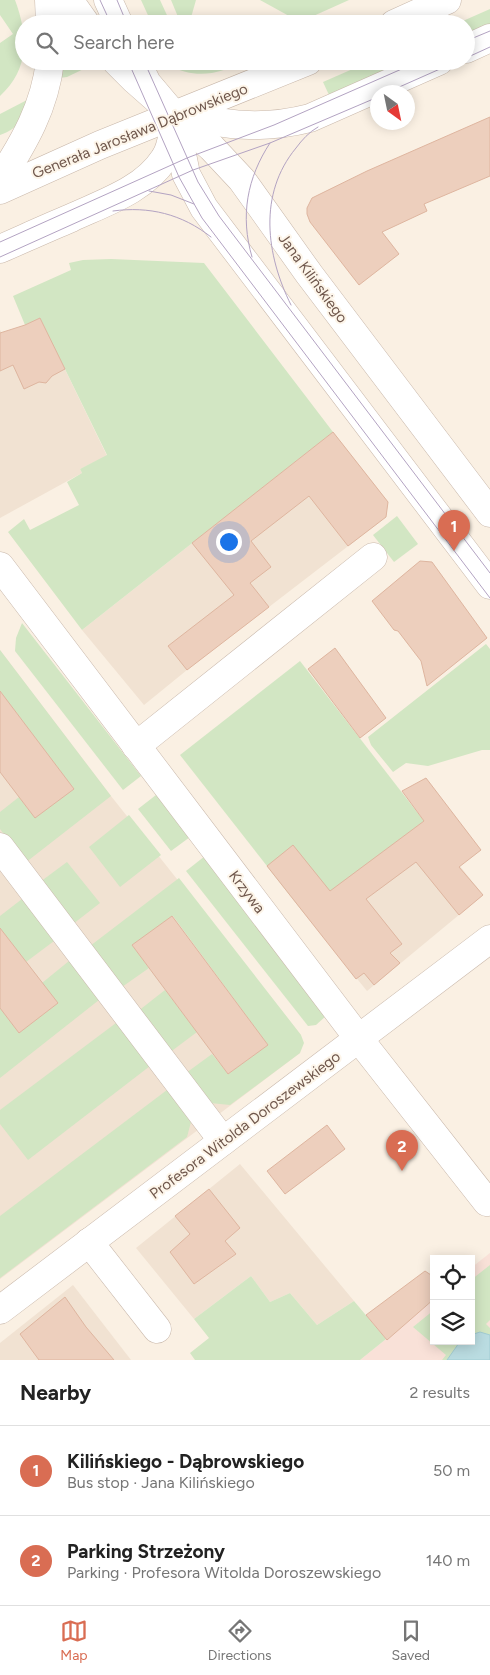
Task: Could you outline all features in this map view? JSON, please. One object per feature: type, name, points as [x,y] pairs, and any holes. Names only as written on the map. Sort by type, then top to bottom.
[{"type":"street","points":[[49,0],[50,15]]},
{"type":"street","points":[[69,0],[80,15]]},
{"type":"street","points":[[108,0],[115,15]]},
{"type":"street","points":[[414,15],[448,0]]},
{"type":"street","points":[[475,45],[490,38]]},
{"type":"street","points":[[0,180],[33,123],[42,103],[49,70]]},
{"type":"street","name":"Jana Kilińskiego","points":[[126,70],[212,148],[242,180],[309,274],[490,513]]},
{"type":"street","points":[[141,70],[147,82],[174,115],[186,174],[204,208],[490,586]]},
{"type":"street","name":"Generała Jarosława Dąbrowskiego","points":[[0,190],[100,145],[286,70]]},
{"type":"street","points":[[174,115],[243,126],[291,123],[310,118],[419,70]]},
{"type":"street","points":[[0,249],[118,196],[137,185],[159,167],[168,152],[174,127],[174,115]]},
{"type":"street","points":[[136,746],[373,557]]},
{"type":"street","name":"Krzywa","points":[[0,566],[359,1039],[487,1202]]},
{"type":"street","points":[[0,847],[223,1141]]},
{"type":"street","name":"Profesora Witolda Doroszewskiego","points":[[0,1310],[490,939]]},
{"type":"street","points":[[89,1242],[157,1329]]},
{"type":"shaded area","points":[[40,318],[107,456],[80,469],[82,473],[0,518],[0,330],[3,335]]},
{"type":"shaded area","points":[[333,432],[388,502],[386,517],[144,705],[82,630]]},
{"type":"shaded area","points":[[0,650],[111,796],[301,1035],[300,1053],[0,1279]]},
{"type":"shaded area","points":[[424,821],[483,895],[367,991],[303,912]]},
{"type":"shaded area","points":[[240,1164],[354,1301],[317,1325],[290,1293],[270,1302],[251,1276],[194,1319],[136,1248]]},
{"type":"shaded area","points":[[490,1253],[490,1360],[360,1360],[430,1303],[430,1345],[475,1345],[475,1265]]},
{"type":"shaded area","points":[[73,1285],[131,1360],[0,1360],[0,1343]]},
{"type":"green space","points":[[0,0],[15,0],[19,15],[15,15],[15,70],[19,70],[10,86],[0,96],[0,43],[13,34],[0,15]]},
{"type":"green space","points":[[141,0],[160,0],[167,15],[148,15]]},
{"type":"green space","points":[[171,0],[196,0],[192,15],[177,15]]},
{"type":"green space","points":[[260,0],[349,0],[316,15],[287,15]]},
{"type":"green space","points":[[490,9],[490,24],[475,31],[475,16]]},
{"type":"green space","points":[[59,70],[82,70],[67,77],[59,78]]},
{"type":"green space","points":[[179,70],[223,70],[207,74],[188,73]]},
{"type":"green space","points":[[350,70],[386,70],[329,95],[323,82]]},
{"type":"green space","points":[[27,100],[31,101],[20,122],[0,135],[0,114]]},
{"type":"green space","points":[[111,259],[204,263],[333,432],[82,630],[8,532],[24,519],[30,530],[79,505],[67,482],[82,473],[80,469],[107,455],[40,318],[25,325],[13,296],[71,270],[69,263],[83,260]]},
{"type":"green space","points":[[397,516],[418,544],[394,562],[373,535]]},
{"type":"green space","points":[[22,623],[141,776],[123,790],[15,651],[16,638]]},
{"type":"green space","points":[[486,644],[490,649],[490,750],[482,750],[428,766],[406,763],[393,772],[371,745],[368,737]]},
{"type":"green space","points":[[0,650],[111,796],[25,863],[0,829],[0,812],[19,797],[35,818],[74,789],[0,691]]},
{"type":"green space","points":[[300,661],[424,821],[303,912],[180,755]]},
{"type":"green space","points":[[156,795],[190,837],[171,851],[138,809]]},
{"type":"green space","points":[[129,815],[161,855],[120,887],[89,847]]},
{"type":"green space","points":[[205,856],[327,1015],[316,1025],[308,1026],[186,871]]},
{"type":"green space","points":[[67,862],[100,903],[73,924],[40,882]]},
{"type":"green space","points":[[179,878],[301,1035],[304,1043],[300,1053],[230,1105],[210,1103],[186,1073],[212,1054],[228,1074],[268,1045],[173,916],[132,945],[149,968],[122,987],[90,946]]},
{"type":"green space","points":[[22,899],[54,941],[26,962],[0,928],[0,916]]},
{"type":"green space","points":[[69,961],[99,1000],[0,1078],[0,1008],[19,1033],[58,1003],[42,983]]},
{"type":"green space","points":[[165,990],[197,1032],[169,1053],[137,1012]]},
{"type":"green space","points":[[116,1023],[150,1066],[28,1160],[0,1124],[0,1110]]},
{"type":"green space","points":[[167,1090],[191,1122],[187,1137],[0,1278],[0,1216]]},
{"type":"green space","points":[[490,1265],[490,1320],[486,1324],[490,1328],[490,1335],[475,1335],[475,1277]]},
{"type":"green space","points":[[251,1276],[270,1302],[290,1293],[317,1325],[354,1301],[386,1339],[360,1360],[195,1360],[190,1353],[209,1338],[194,1319]]},
{"type":"green space","points":[[430,1313],[430,1341],[413,1327]]},
{"type":"green space","points":[[434,1345],[458,1345],[447,1360],[442,1360],[446,1355]]},
{"type":"water","points":[[480,1332],[490,1335],[490,1360],[447,1360],[458,1345],[475,1345],[475,1334]]},
{"type":"building","points":[[490,117],[490,176],[424,204],[427,211],[382,232],[399,254],[359,285],[310,222],[307,208],[312,198],[367,171]]},
{"type":"building","points":[[40,318],[65,369],[52,376],[46,383],[39,382],[24,389],[13,365],[0,371],[0,333]]},
{"type":"building","points":[[333,432],[388,502],[386,517],[348,546],[309,496],[251,541],[271,567],[250,583],[269,607],[187,670],[168,646],[234,595],[192,543]]},
{"type":"building","points":[[420,561],[432,562],[487,638],[427,686],[421,661],[372,601]]},
{"type":"building","points":[[335,648],[386,718],[360,738],[308,669]]},
{"type":"building","points":[[0,691],[74,789],[35,818],[0,772]]},
{"type":"building","points":[[426,778],[481,850],[459,867],[483,895],[459,915],[416,862],[366,899],[402,944],[390,953],[400,963],[374,985],[364,973],[356,979],[267,866],[293,845],[330,891],[424,821],[402,791]]},
{"type":"building","points":[[172,916],[268,1045],[228,1074],[132,945]]},
{"type":"building","points":[[0,928],[58,1003],[19,1033],[0,1008]]},
{"type":"building","points":[[327,1125],[345,1149],[285,1194],[267,1171]]},
{"type":"building","points":[[209,1189],[240,1228],[225,1241],[236,1254],[194,1284],[170,1252],[190,1234],[175,1216]]},
{"type":"building","points":[[425,1271],[430,1274],[430,1302],[387,1340],[366,1315]]},
{"type":"building","points":[[65,1297],[86,1327],[114,1360],[39,1360],[20,1334]]},
{"type":"tram line","points":[[100,0],[107,15]]},
{"type":"tram line","points":[[117,0],[123,15]]},
{"type":"tram line","points":[[475,37],[490,31]]},
{"type":"tram line","points":[[475,54],[490,47]]},
{"type":"tram line","points":[[132,70],[179,177],[202,218],[490,598]]},
{"type":"tram line","points":[[148,70],[198,182],[219,216],[490,573]]},
{"type":"tram line","points":[[0,242],[187,158],[274,125],[399,70]]},
{"type":"tram line","points":[[404,85],[438,70]]},
{"type":"tram line","points":[[0,257],[193,170],[270,143],[370,100]]},
{"type":"tram line","points":[[291,305],[282,286],[276,266],[270,225],[271,205],[276,185],[284,166],[303,139],[318,127]]},
{"type":"tram line","points":[[252,257],[248,242],[246,212],[248,198],[256,170],[270,143]]},
{"type":"tram line","points":[[149,191],[171,195],[194,204]]},
{"type":"tram line","points":[[113,211],[139,210],[165,213],[189,223],[211,237]]},
{"type":"place","name":"Kilińskiego - Dąbrowskiego","points":[[454,551]]},
{"type":"place","name":"Parking Strzeżony","points":[[402,1171]]}]
